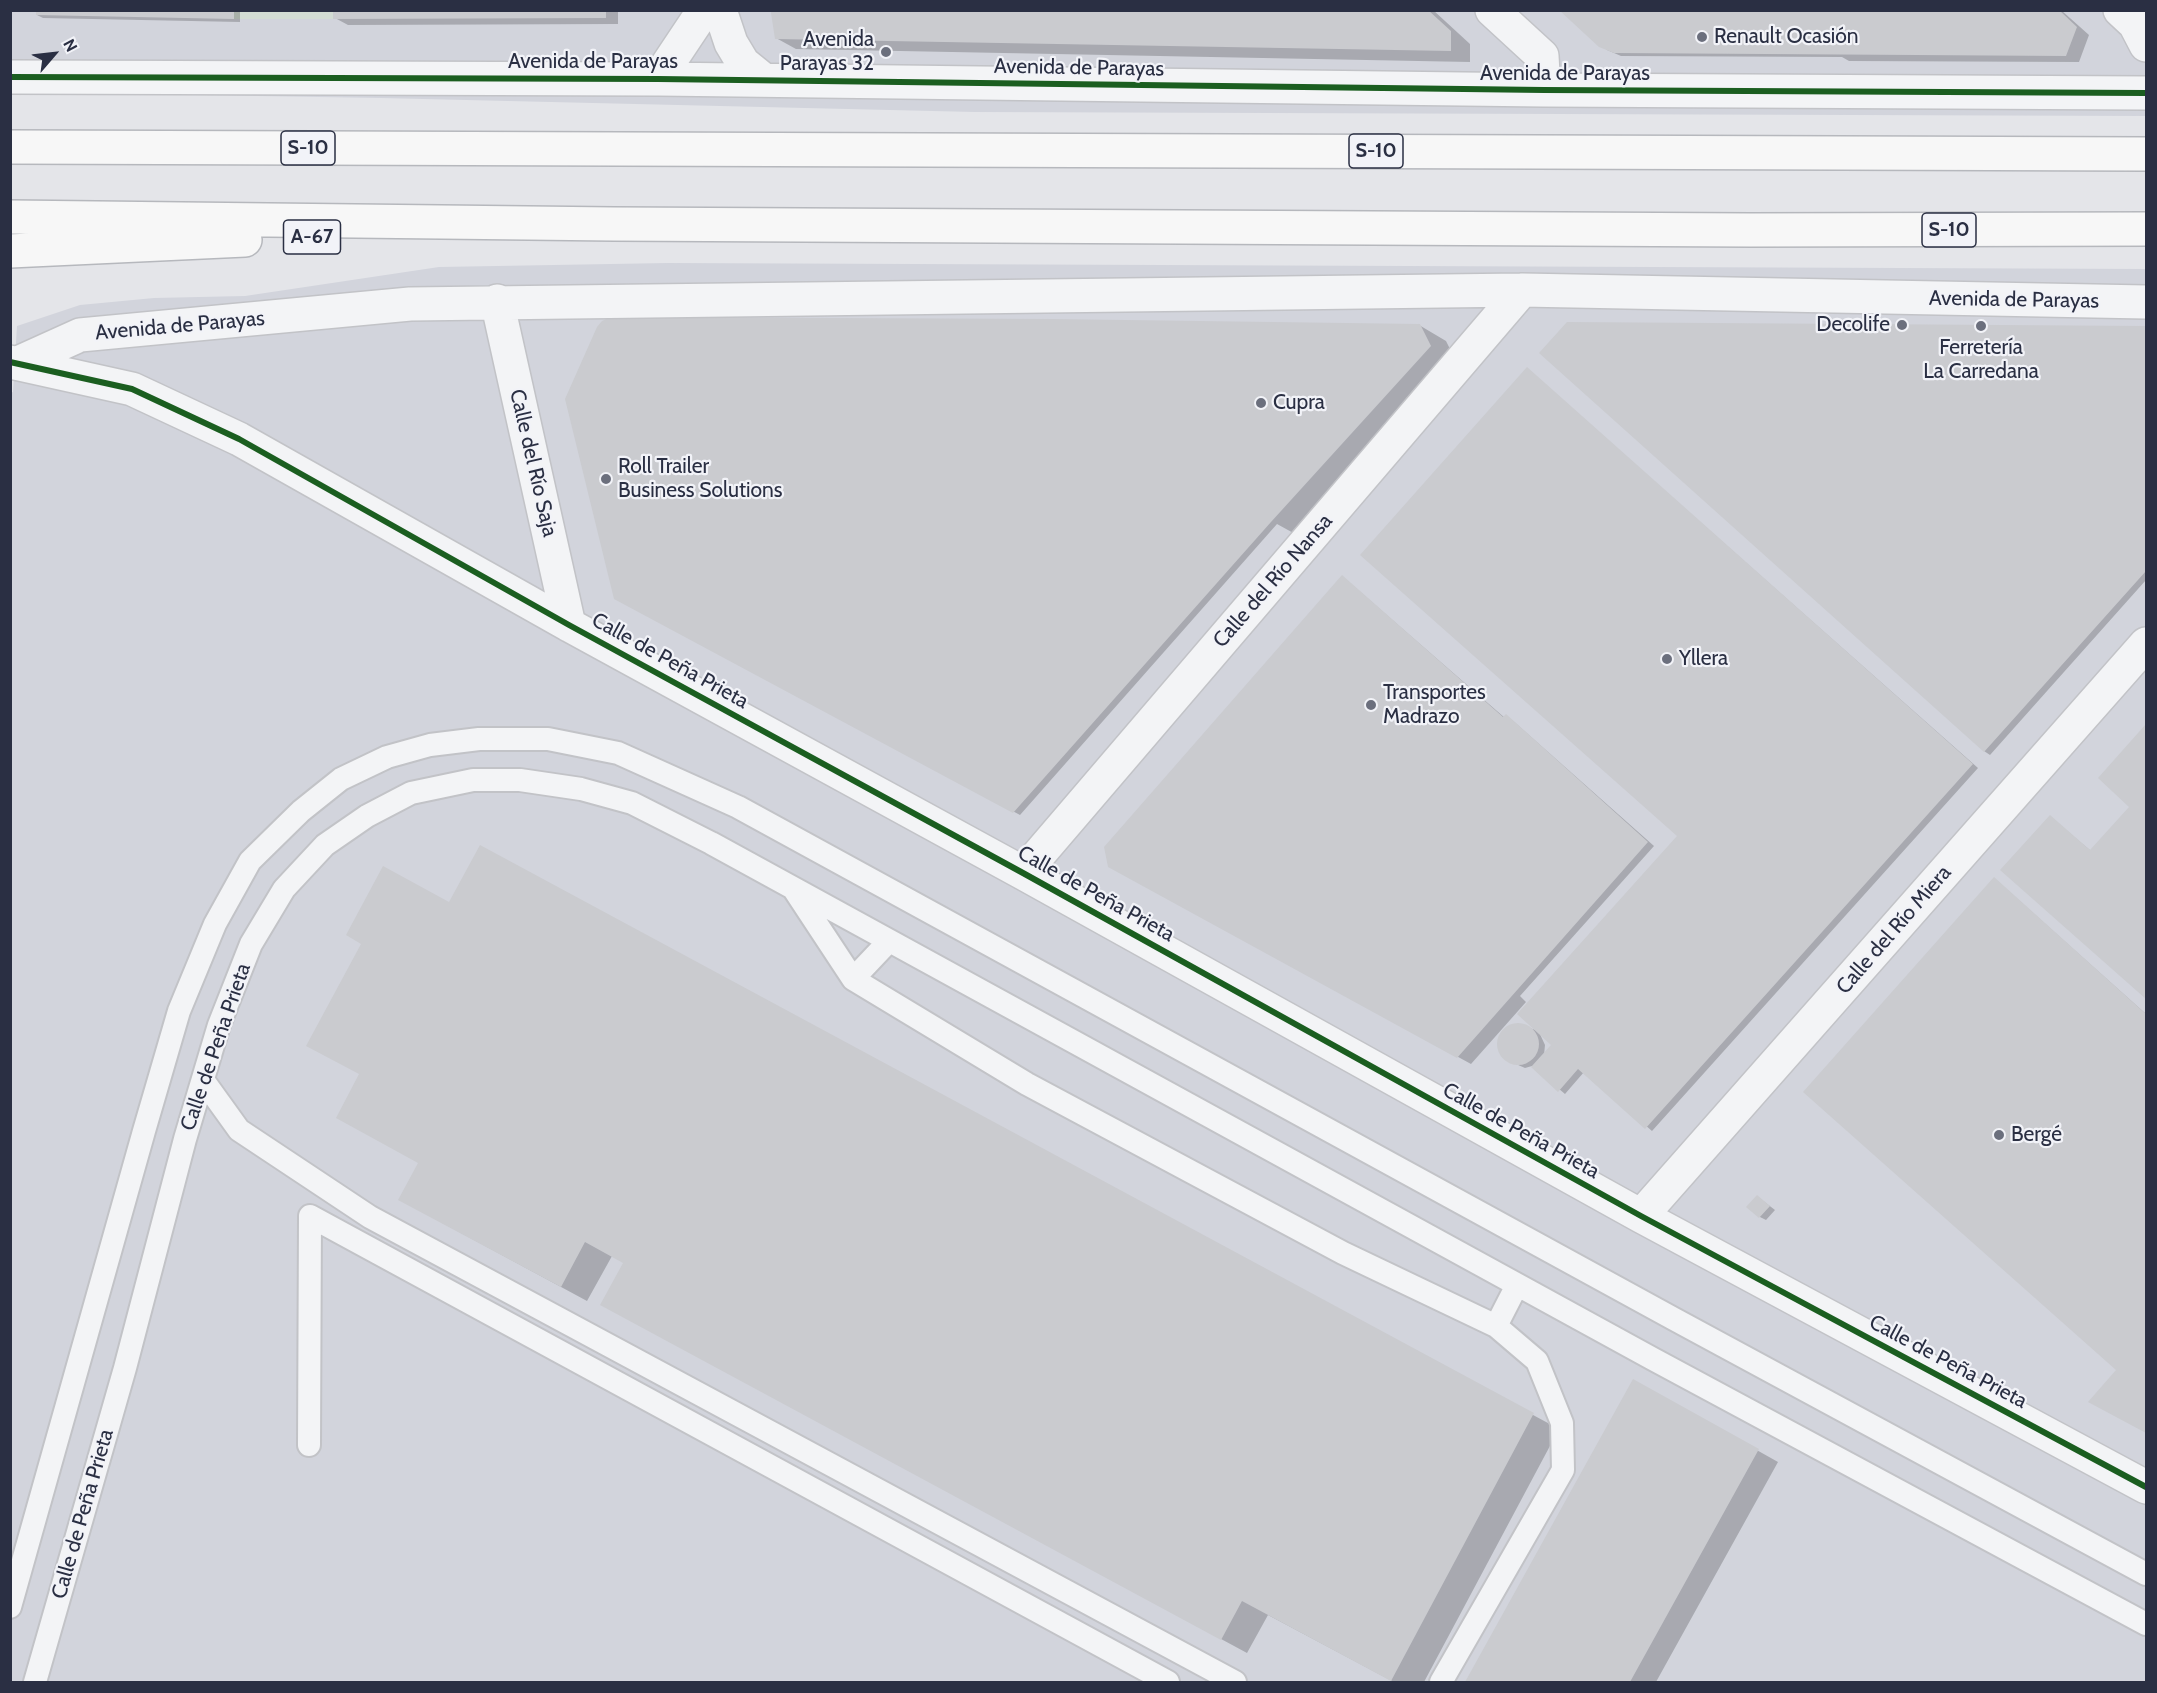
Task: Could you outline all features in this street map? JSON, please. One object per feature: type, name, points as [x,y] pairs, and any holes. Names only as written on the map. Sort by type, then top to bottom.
[{"type":"highway","name":"S-10","points":[[10,147],[2146,154]]},
{"type":"highway","name":"S-10","points":[[10,217],[614,224],[1739,230],[2146,229]]},
{"type":"highway","name":"A-67","points":[[10,251],[614,224]]},
{"type":"street","points":[[658,79],[704,10]]},
{"type":"street","points":[[720,10],[731,43],[743,63],[764,80]]},
{"type":"street","points":[[1492,10],[1542,56],[1544,90]]},
{"type":"street","points":[[2120,10],[2135,24],[2146,45]]},
{"type":"street","name":"Avenida de Parayas","points":[[10,76],[658,79],[1544,90],[2146,93]]},
{"type":"street","name":"Avenida de Parayas","points":[[14,362],[80,335],[410,304],[496,301],[1522,290],[2146,302]]},
{"type":"street","name":"Calle del Río Nansa","points":[[1023,873],[1522,290]]},
{"type":"street","name":"Calle del Río Saja","points":[[496,301],[569,626]]},
{"type":"street","name":"Calle de Peña Prieta","points":[[14,362],[132,389],[239,439],[569,626],[1023,873],[1641,1216],[2146,1487]]},
{"type":"street","name":"Calle del Río Miera","points":[[1641,1216],[2146,644]]},
{"type":"lane","name":"Calle de Peña Prieta","points":[[10,1607],[179,1011],[215,924],[250,861],[301,811],[341,779],[387,757],[430,745],[479,739],[548,739],[618,753],[738,807],[1674,1319],[2146,1574]]},
{"type":"lane","name":"Calle de Peña Prieta","points":[[35,1683],[125,1368],[185,1139],[219,1026],[251,944],[284,889],[325,845],[367,816],[411,793],[473,780],[520,780],[581,789],[632,803],[711,843],[1517,1284],[2146,1624]]},
{"type":"lane","points":[[792,887],[853,979],[1038,1090],[1342,1253],[1496,1326],[1537,1360],[1562,1424],[1563,1470],[1441,1683]]},
{"type":"lane","points":[[853,979],[889,941]]},
{"type":"lane","points":[[203,1080],[239,1130],[370,1217],[1235,1683]]},
{"type":"lane","points":[[309,1445],[310,1216],[1168,1683]]},
{"type":"lane","points":[[1496,1326],[1517,1284]]},
{"type":"shaded area","points":[[11,10],[2146,11],[2146,116],[975,112],[11,92]]},
{"type":"shaded area","points":[[234,11],[333,11],[333,19],[234,19]]},
{"type":"shaded area","points":[[668,263],[2146,269],[2146,1682],[11,1682],[10,393],[13,392],[17,326],[80,305],[154,298],[245,296],[439,267]]},
{"type":"building","points":[[36,10],[234,10],[234,19],[36,15]]},
{"type":"building","points":[[333,10],[606,10],[606,18],[333,19]]},
{"type":"building","points":[[772,10],[1428,10],[1451,31],[1451,51],[775,39]]},
{"type":"building","points":[[1559,10],[2059,10],[2077,27],[2066,56],[1614,53],[1599,47]]},
{"type":"building","points":[[611,317],[1052,319],[1420,324],[1431,346],[1271,522],[1013,813],[614,599],[565,399],[597,327],[602,321]]},
{"type":"building","points":[[1567,322],[2146,326],[2146,571],[1984,752],[1539,353]]},
{"type":"building","name":"Yllera","points":[[1527,367],[1973,764],[1645,1129],[1578,1069],[1558,1092],[1531,1067],[1551,1045],[1517,1014],[1677,836],[1360,555]]},
{"type":"building","points":[[1342,575],[1503,717],[1506,714],[1648,842],[1457,1058],[1108,867],[1104,847]]},
{"type":"building","points":[[2146,724],[2146,999],[2000,870],[2050,815],[2090,850],[2129,807],[2098,778]]},
{"type":"building","points":[[480,845],[1534,1413],[1391,1681],[1242,1601],[1221,1640],[600,1305],[623,1263],[585,1242],[561,1287],[398,1200],[418,1163],[336,1118],[359,1074],[306,1046],[361,944],[346,935],[383,866],[449,902]]},
{"type":"building","name":"Bergé","points":[[1994,877],[2146,1014],[2146,1433],[2088,1402],[2116,1370],[1803,1092]]},
{"type":"building","points":[[1518,1023],[1533,1029],[1539,1044],[1533,1059],[1518,1065],[1503,1059],[1497,1044],[1503,1029]]},
{"type":"building","points":[[1757,1195],[1770,1206],[1759,1218],[1746,1207]]},
{"type":"building","points":[[1633,1379],[1759,1449],[1630,1682],[1465,1682]]},
{"type":"cycle path","points":[[10,77],[658,79],[1544,90],[2146,93]]},
{"type":"cycle path","points":[[10,362],[132,389],[239,439],[569,625],[1023,873],[1641,1216],[2146,1487]]},
{"type":"place","name":"Renault Ocasión","points":[[1702,37]]},
{"type":"place","name":"Avenida Parayas 32","points":[[886,52]]},
{"type":"place","name":"Decolife","points":[[1902,325]]},
{"type":"place","name":"Ferretería La Carredana","points":[[1981,326]]},
{"type":"place","name":"Cupra","points":[[1261,403]]},
{"type":"place","name":"Roll Trailer Business Solutions","points":[[606,479]]},
{"type":"place","name":"Yllera","points":[[1667,659]]},
{"type":"place","name":"Transportes Madrazo","points":[[1371,705]]},
{"type":"place","name":"Bergé","points":[[1999,1135]]}]
